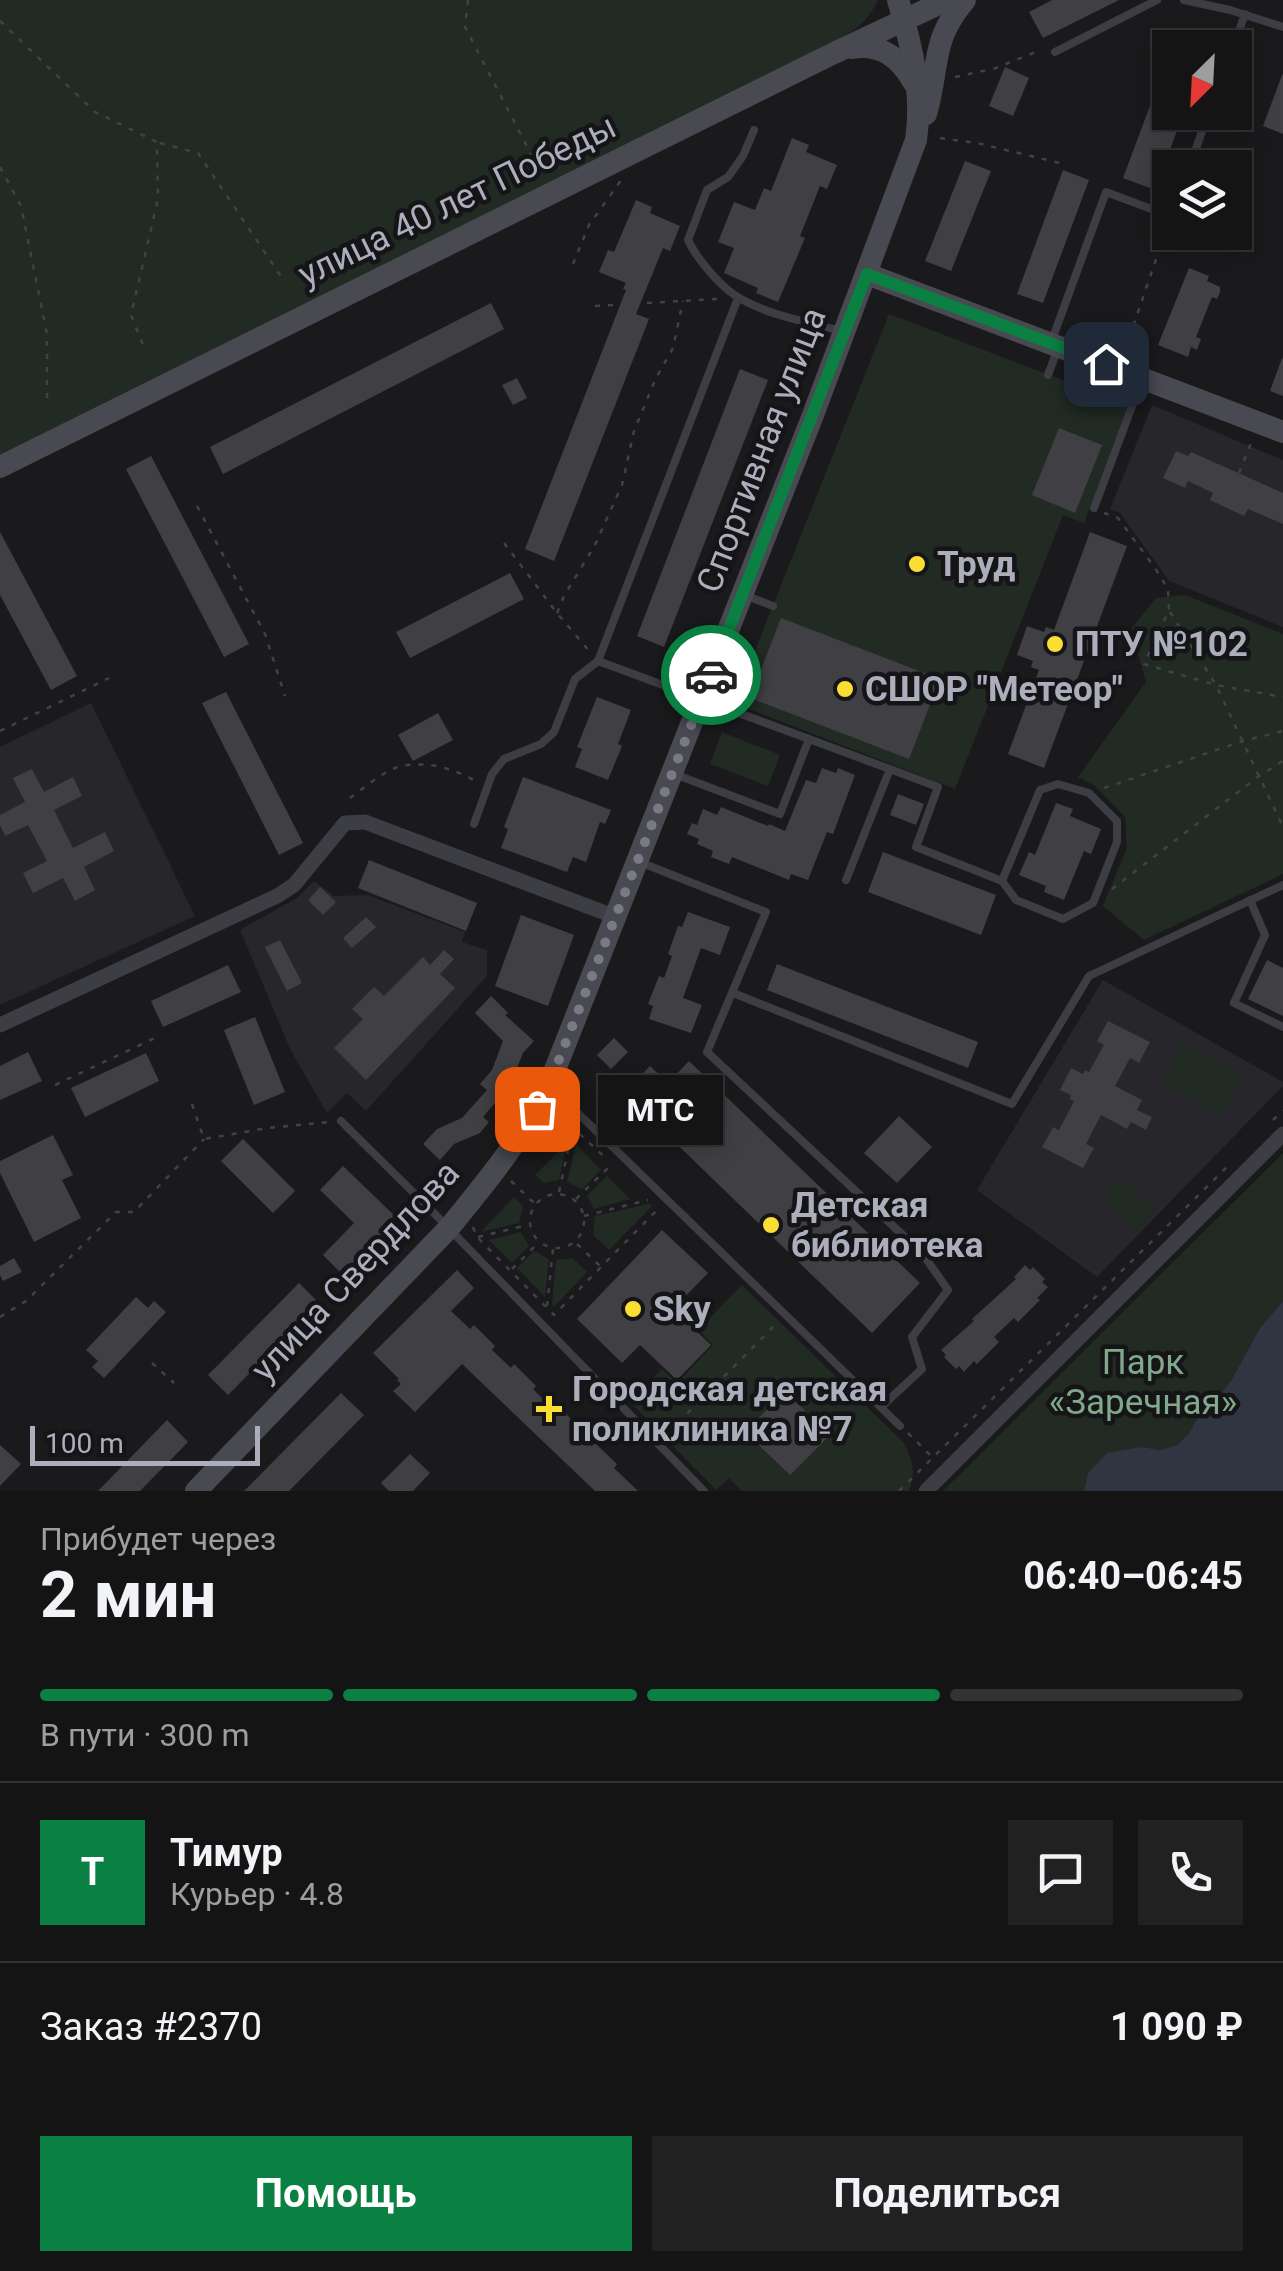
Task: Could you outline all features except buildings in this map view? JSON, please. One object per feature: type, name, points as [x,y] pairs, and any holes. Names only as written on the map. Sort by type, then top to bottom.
[{"type":"main road","points":[[834,53],[871,26],[886,0]]},
{"type":"main road","name":"улица 40 лет Победы","points":[[0,467],[834,53],[901,10],[947,0]]},
{"type":"main road","points":[[928,139],[929,102],[939,42],[965,0]]},
{"type":"main road","name":"Спортивная улица","points":[[549,1085],[867,274],[928,139],[901,10]]},
{"type":"main road","points":[[834,53],[866,46],[886,52],[908,72],[920,101]]},
{"type":"main road","points":[[867,274],[1283,432]]},
{"type":"main road","name":"улица Свердлова","points":[[196,1491],[448,1230],[522,1134],[549,1085]]},
{"type":"street","points":[[0,1024],[278,896],[294,885],[345,824],[365,822],[616,917]]},
{"type":"street","points":[[926,1491],[1276,1129]]},
{"type":"lane","points":[[1055,52],[1157,0]]},
{"type":"lane","points":[[1184,0],[1232,5],[1245,14],[1283,27]]},
{"type":"lane","points":[[1239,30],[1245,14]]},
{"type":"lane","points":[[754,130],[728,177],[707,190],[688,240],[697,258],[738,298],[778,314],[845,332]]},
{"type":"lane","points":[[1048,375],[1106,192],[1152,210]]},
{"type":"lane","points":[[474,824],[492,774],[504,759],[540,744],[554,732],[575,679],[598,661],[738,298]]},
{"type":"lane","points":[[1094,508],[1142,378]]},
{"type":"lane","points":[[743,594],[772,606]]},
{"type":"lane","points":[[598,661],[938,787],[916,847],[1002,881],[1016,900],[1063,919],[1093,904],[1117,842],[1117,821],[1089,793],[1058,784],[1040,790],[1002,881]]},
{"type":"lane","points":[[673,773],[780,814],[810,738]]},
{"type":"lane","points":[[846,880],[890,768]]},
{"type":"lane","points":[[638,862],[766,912],[707,1052],[922,1252],[948,1290],[912,1336],[922,1369],[881,1407]]},
{"type":"lane","points":[[732,993],[1012,1104],[1089,976],[1283,884]]},
{"type":"lane","points":[[1250,900],[1266,936],[1234,1004],[1283,1026]]},
{"type":"lane","points":[[549,1085],[900,1426]]},
{"type":"lane","points":[[341,1122],[704,1491]]},
{"type":"path","points":[[468,0],[465,27],[532,156]]},
{"type":"path","points":[[0,21],[95,112],[156,142],[198,153],[284,281]]},
{"type":"path","points":[[954,78],[996,68],[1036,52],[1055,52]]},
{"type":"path","points":[[928,139],[978,144],[1064,164]]},
{"type":"path","points":[[145,350],[131,316],[158,199],[156,142]]},
{"type":"path","points":[[0,167],[21,206],[47,334],[47,399]]},
{"type":"path","points":[[573,264],[589,225],[622,179]]},
{"type":"path","points":[[1122,357],[1159,250]]},
{"type":"path","points":[[595,306],[738,298]]},
{"type":"path","points":[[557,614],[622,486],[634,431],[672,348],[682,301]]},
{"type":"path","points":[[1239,473],[1251,443]]},
{"type":"path","points":[[197,506],[265,634],[285,696]]},
{"type":"path","points":[[1094,508],[1118,518],[1168,589],[1169,610],[1144,664],[1216,685],[1283,697]]},
{"type":"path","points":[[504,543],[598,661]]},
{"type":"path","points":[[1169,610],[1216,685],[1283,827]]},
{"type":"path","points":[[0,732],[109,678]]},
{"type":"path","points":[[1089,793],[1283,731]]},
{"type":"path","points":[[1093,904],[1283,761]]},
{"type":"path","points":[[350,798],[396,768],[429,764],[464,774],[486,789]]},
{"type":"path","points":[[55,1085],[157,1037]]},
{"type":"path","points":[[192,1104],[204,1139]]},
{"type":"path","points":[[1276,1129],[1283,1111]]},
{"type":"path","points":[[0,1318],[26,1302],[116,1212],[134,1212],[204,1139],[268,1128],[341,1122]]},
{"type":"path","points":[[556,1126],[573,1128],[612,1164],[575,1200]]},
{"type":"path","points":[[559,1194],[573,1128]]},
{"type":"path","points":[[900,1491],[1227,1166]]},
{"type":"path","points":[[511,1181],[535,1204]]},
{"type":"path","points":[[559,1194],[575,1200],[584,1216],[584,1228],[575,1242],[553,1248],[539,1242],[533,1234],[530,1214],[542,1198],[559,1194]]},
{"type":"path","points":[[584,1216],[649,1199]]},
{"type":"path","points":[[473,1226],[477,1237],[554,1315],[659,1208]]},
{"type":"path","points":[[477,1237],[530,1224]]},
{"type":"path","points":[[510,1271],[539,1242]]},
{"type":"path","points":[[575,1242],[601,1267]]},
{"type":"path","points":[[547,1308],[553,1248]]},
{"type":"path","points":[[669,1432],[776,1323]]},
{"type":"path","points":[[152,1364],[174,1383]]},
{"type":"path","points":[[900,1426],[932,1458]]},
{"type":"shaded area","points":[[1152,405],[1283,460],[1283,627],[1169,581],[1120,513],[1110,509]]},
{"type":"shaded area","points":[[91,703],[195,916],[0,1005],[0,747]]},
{"type":"shaded area","points":[[314,881],[334,896],[368,895],[465,932],[462,942],[487,950],[487,976],[366,1111],[347,1093],[327,1113],[291,1051],[240,930],[297,898]]},
{"type":"shaded area","points":[[1103,980],[1283,1082],[1283,1086],[1097,1277],[977,1190]]},
{"type":"green space","points":[[0,0],[878,0],[864,21],[844,36],[0,459]]},
{"type":"green space","name":"Труд","points":[[889,314],[1128,405],[1084,523],[1063,515],[955,789],[734,703]]},
{"type":"green space","points":[[1185,595],[1283,634],[1283,874],[1144,940],[1103,906],[1127,847],[1125,817],[1095,786],[1078,777],[1146,682],[1131,629],[1156,598]]},
{"type":"green space","points":[[722,732],[780,755],[768,786],[710,764]]},
{"type":"green space","points":[[1181,1045],[1241,1075],[1221,1114],[1162,1084]]},
{"type":"green space","points":[[567,1143],[559,1180],[544,1183],[535,1175]]},
{"type":"green space","points":[[576,1144],[601,1170],[582,1189],[567,1182]]},
{"type":"green space","name":"Парк «Заречная»","points":[[1283,1153],[1283,1301],[1260,1328],[1232,1379],[1177,1445],[1159,1450],[1142,1447],[1088,1473],[1084,1491],[943,1491]]},
{"type":"green space","points":[[607,1176],[630,1199],[594,1209],[587,1196]]},
{"type":"green space","points":[[1120,1177],[1156,1209],[1137,1230],[1102,1199]]},
{"type":"green space","points":[[514,1197],[523,1206],[519,1223],[481,1232]]},
{"type":"green space","points":[[652,1206],[609,1250],[593,1235],[595,1216]]},
{"type":"green space","points":[[521,1232],[529,1246],[512,1263],[489,1240]]},
{"type":"green space","points":[[534,1251],[549,1259],[545,1297],[517,1268]]},
{"type":"green space","points":[[572,1258],[587,1272],[554,1307],[556,1260]]},
{"type":"green space","points":[[742,1285],[904,1443],[912,1467],[909,1491],[742,1491],[729,1478],[716,1490],[630,1402],[662,1369],[677,1383],[713,1345],[698,1330]]},
{"type":"water","points":[[1283,1301],[1283,1491],[1084,1491],[1088,1473],[1107,1453],[1142,1447],[1160,1450],[1177,1445],[1232,1379],[1260,1328]]},
{"type":"way so far","points":[[537,1109],[711,675]]},
{"type":"place","name":"Труд","points":[[917,564]]},
{"type":"place","name":"ПТУ №102","points":[[1055,644]]},
{"type":"place","name":"СШОР \"Метеор\"","points":[[845,689]]},
{"type":"place","name":"МТС","points":[[537,1109]]},
{"type":"place","name":"Детская библиотека","points":[[771,1225]]},
{"type":"place","name":"Sky","points":[[633,1309]]},
{"type":"place","name":"Городская детская поликлиника №7","points":[[549,1409]]},
{"type":"route","points":[[711,675],[867,274],[1106,364]]}]
